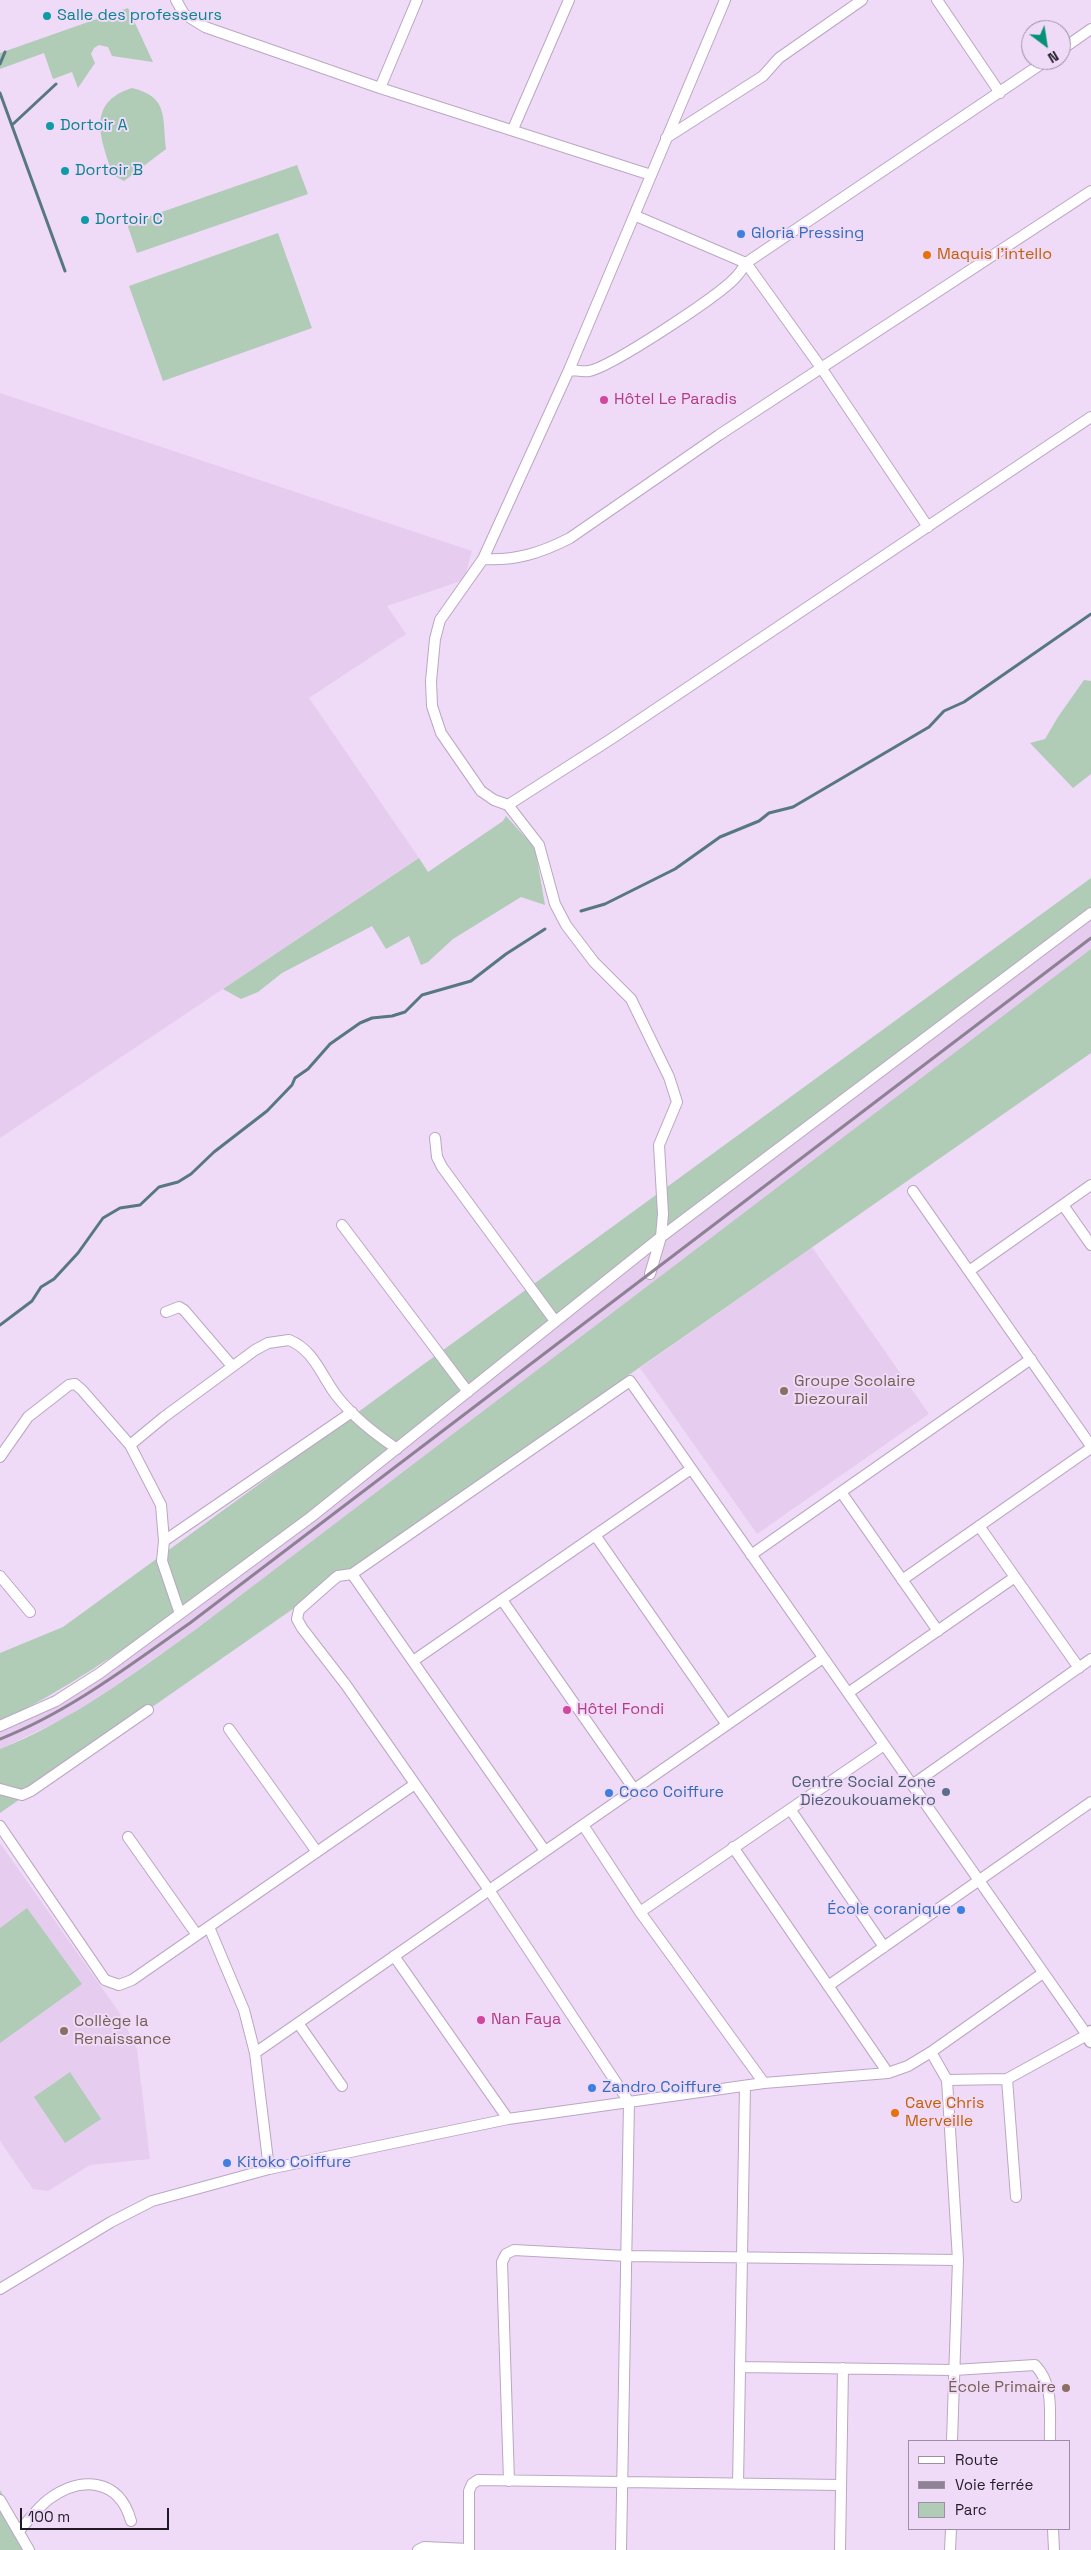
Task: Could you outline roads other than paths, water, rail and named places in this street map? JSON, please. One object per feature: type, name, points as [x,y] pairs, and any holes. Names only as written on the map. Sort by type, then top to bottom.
[{"type":"street","points":[[176,0],[184,14],[206,27],[380,88],[514,129],[650,175]]},
{"type":"street","points":[[380,88],[417,0]]},
{"type":"street","points":[[514,129],[569,0]]},
{"type":"street","points":[[650,1274],[662,1237],[663,1214],[658,1153],[660,1140],[677,1102],[669,1077],[631,999],[594,962],[566,925],[555,904],[539,845],[508,805],[494,800],[481,791],[442,733],[432,706],[432,656],[440,620],[483,559],[569,370],[636,216],[650,175],[725,0]]},
{"type":"street","points":[[666,138],[763,76],[779,58],[849,3],[862,0]]},
{"type":"street","points":[[936,0],[1000,93]]},
{"type":"street","points":[[1071,43],[1091,29]]},
{"type":"street","points":[[569,370],[588,371],[611,362],[717,294],[736,278],[746,263],[1033,70]]},
{"type":"street","points":[[483,559],[503,560],[524,557],[547,550],[570,538],[711,440],[1091,191]]},
{"type":"street","points":[[636,216],[746,263],[822,369],[928,527]]},
{"type":"street","points":[[508,805],[611,739],[1091,417]]},
{"type":"street","points":[[0,1726],[56,1701],[78,1687],[311,1517],[662,1237],[1091,913]]},
{"type":"street","points":[[434,1138],[437,1157],[442,1167],[555,1321]]},
{"type":"street","points":[[969,1270],[1091,1185]]},
{"type":"street","points":[[902,1580],[1091,1447],[913,1191]]},
{"type":"street","points":[[1063,1205],[1091,1245]]},
{"type":"street","points":[[342,1225],[468,1392]]},
{"type":"street","points":[[166,1312],[179,1307],[184,1310],[232,1366]]},
{"type":"street","points":[[130,1445],[232,1366],[268,1343],[289,1340],[308,1353],[336,1395],[364,1426],[397,1449]]},
{"type":"street","points":[[751,1555],[1031,1359]]},
{"type":"street","points":[[621,2550],[629,2102],[415,1784],[297,1620],[299,1610],[338,1576],[352,1574],[630,1381],[884,1746],[1090,2036],[1007,2079],[947,2080]]},
{"type":"street","points":[[0,1457],[28,1417],[69,1385],[75,1384],[82,1390],[130,1445],[161,1505],[164,1541],[162,1562],[180,1614]]},
{"type":"street","points":[[164,1541],[352,1412]]},
{"type":"street","points":[[413,1661],[691,1469]]},
{"type":"street","points":[[841,1492],[938,1631]]},
{"type":"street","points":[[980,1526],[1079,1668]]},
{"type":"street","points":[[595,1535],[727,1725]]},
{"type":"street","points":[[352,1574],[545,1851]]},
{"type":"street","points":[[0,1576],[30,1612]]},
{"type":"street","points":[[848,1693],[1015,1577]]},
{"type":"street","points":[[502,1600],[634,1789]]},
{"type":"street","points":[[255,2053],[823,1658]]},
{"type":"street","points":[[912,1785],[1091,1659]]},
{"type":"street","points":[[0,1789],[22,1795],[32,1790],[148,1710]]},
{"type":"street","points":[[229,1729],[317,1852]]},
{"type":"street","points":[[640,1912],[884,1746]]},
{"type":"street","points":[[0,1826],[105,1980],[119,1985],[132,1980],[415,1784]]},
{"type":"street","points":[[828,1986],[1091,1802]]},
{"type":"street","points":[[790,1809],[884,1946]]},
{"type":"street","points":[[584,1824],[640,1912],[764,2083]]},
{"type":"street","points":[[128,1837],[198,1935]]},
{"type":"street","points":[[733,1847],[888,2072]]},
{"type":"street","points":[[209,1927],[244,2010],[255,2053],[269,2169]]},
{"type":"street","points":[[394,1956],[508,2119]]},
{"type":"street","points":[[0,2289],[111,2222],[152,2201],[269,2169],[508,2119],[764,2083],[888,2072],[908,2066],[1044,1973]]},
{"type":"street","points":[[298,2023],[342,2086]]},
{"type":"street","points":[[931,2052],[947,2080],[958,2260],[952,2440]]},
{"type":"street","points":[[1007,2079],[1016,2197]]},
{"type":"street","points":[[738,2484],[745,2086]]},
{"type":"street","points":[[508,2481],[502,2262],[506,2254],[514,2250],[627,2256],[958,2260]]},
{"type":"street","points":[[740,2367],[954,2370],[1035,2365],[1044,2374],[1048,2385],[1050,2440]]},
{"type":"street","points":[[840,2550],[843,2368]]},
{"type":"street","points":[[418,2550],[424,2548],[469,2549],[469,2491],[472,2484],[478,2480],[841,2485]]},
{"type":"street","points":[[19,2531],[47,2501],[66,2488],[95,2483],[111,2490],[128,2510],[131,2521]]},
{"type":"street","points":[[0,2500],[29,2550]]},
{"type":"street","points":[[950,2550],[951,2530]]},
{"type":"street","points":[[1053,2530],[1054,2550]]},
{"type":"waterway","points":[[0,64],[5,52]]},
{"type":"waterway","points":[[12,125],[56,84]]},
{"type":"waterway","points":[[0,93],[65,271]]},
{"type":"waterway","points":[[581,911],[605,904],[675,869],[720,837],[759,821],[769,813],[793,807],[929,727],[944,711],[964,702],[1091,614]]},
{"type":"waterway","points":[[0,1325],[32,1301],[41,1287],[54,1279],[78,1253],[103,1218],[120,1208],[140,1205],[159,1187],[178,1182],[191,1174],[214,1152],[267,1111],[292,1085],[295,1078],[308,1069],[330,1044],[360,1023],[372,1018],[392,1016],[405,1012],[422,995],[471,981],[506,954],[545,929]]},
{"type":"railway","points":[[0,1739],[26,1728],[75,1702],[190,1623],[1091,938]]},
{"type":"place","name":"Salle des professeurs","points":[[47,16]]},
{"type":"place","name":"Dortoir A","points":[[50,126]]},
{"type":"place","name":"Dortoir B","points":[[65,171]]},
{"type":"place","name":"Dortoir C","points":[[85,220]]},
{"type":"place","name":"Gloria Pressing","points":[[741,234]]},
{"type":"place","name":"Maquis l'intello","points":[[927,255]]},
{"type":"place","name":"Hôtel Le Paradis","points":[[604,400]]},
{"type":"place","name":"Groupe Scolaire Diezourail","points":[[784,1391]]},
{"type":"place","name":"Hôtel Fondi","points":[[567,1710]]},
{"type":"place","name":"Centre Social Zone Diezoukouamekro","points":[[946,1792]]},
{"type":"place","name":"Coco Coiffure","points":[[609,1793]]},
{"type":"place","name":"École coranique","points":[[961,1910]]},
{"type":"place","name":"Nan Faya","points":[[481,2020]]},
{"type":"place","name":"Collège la Renaissance","points":[[64,2031]]},
{"type":"place","name":"Zandro Coiffure","points":[[592,2088]]},
{"type":"place","name":"Cave Chris Merveille","points":[[895,2113]]},
{"type":"place","name":"Kitoko Coiffure","points":[[227,2163]]},
{"type":"place","name":"École Primaire","points":[[1066,2388]]}]
